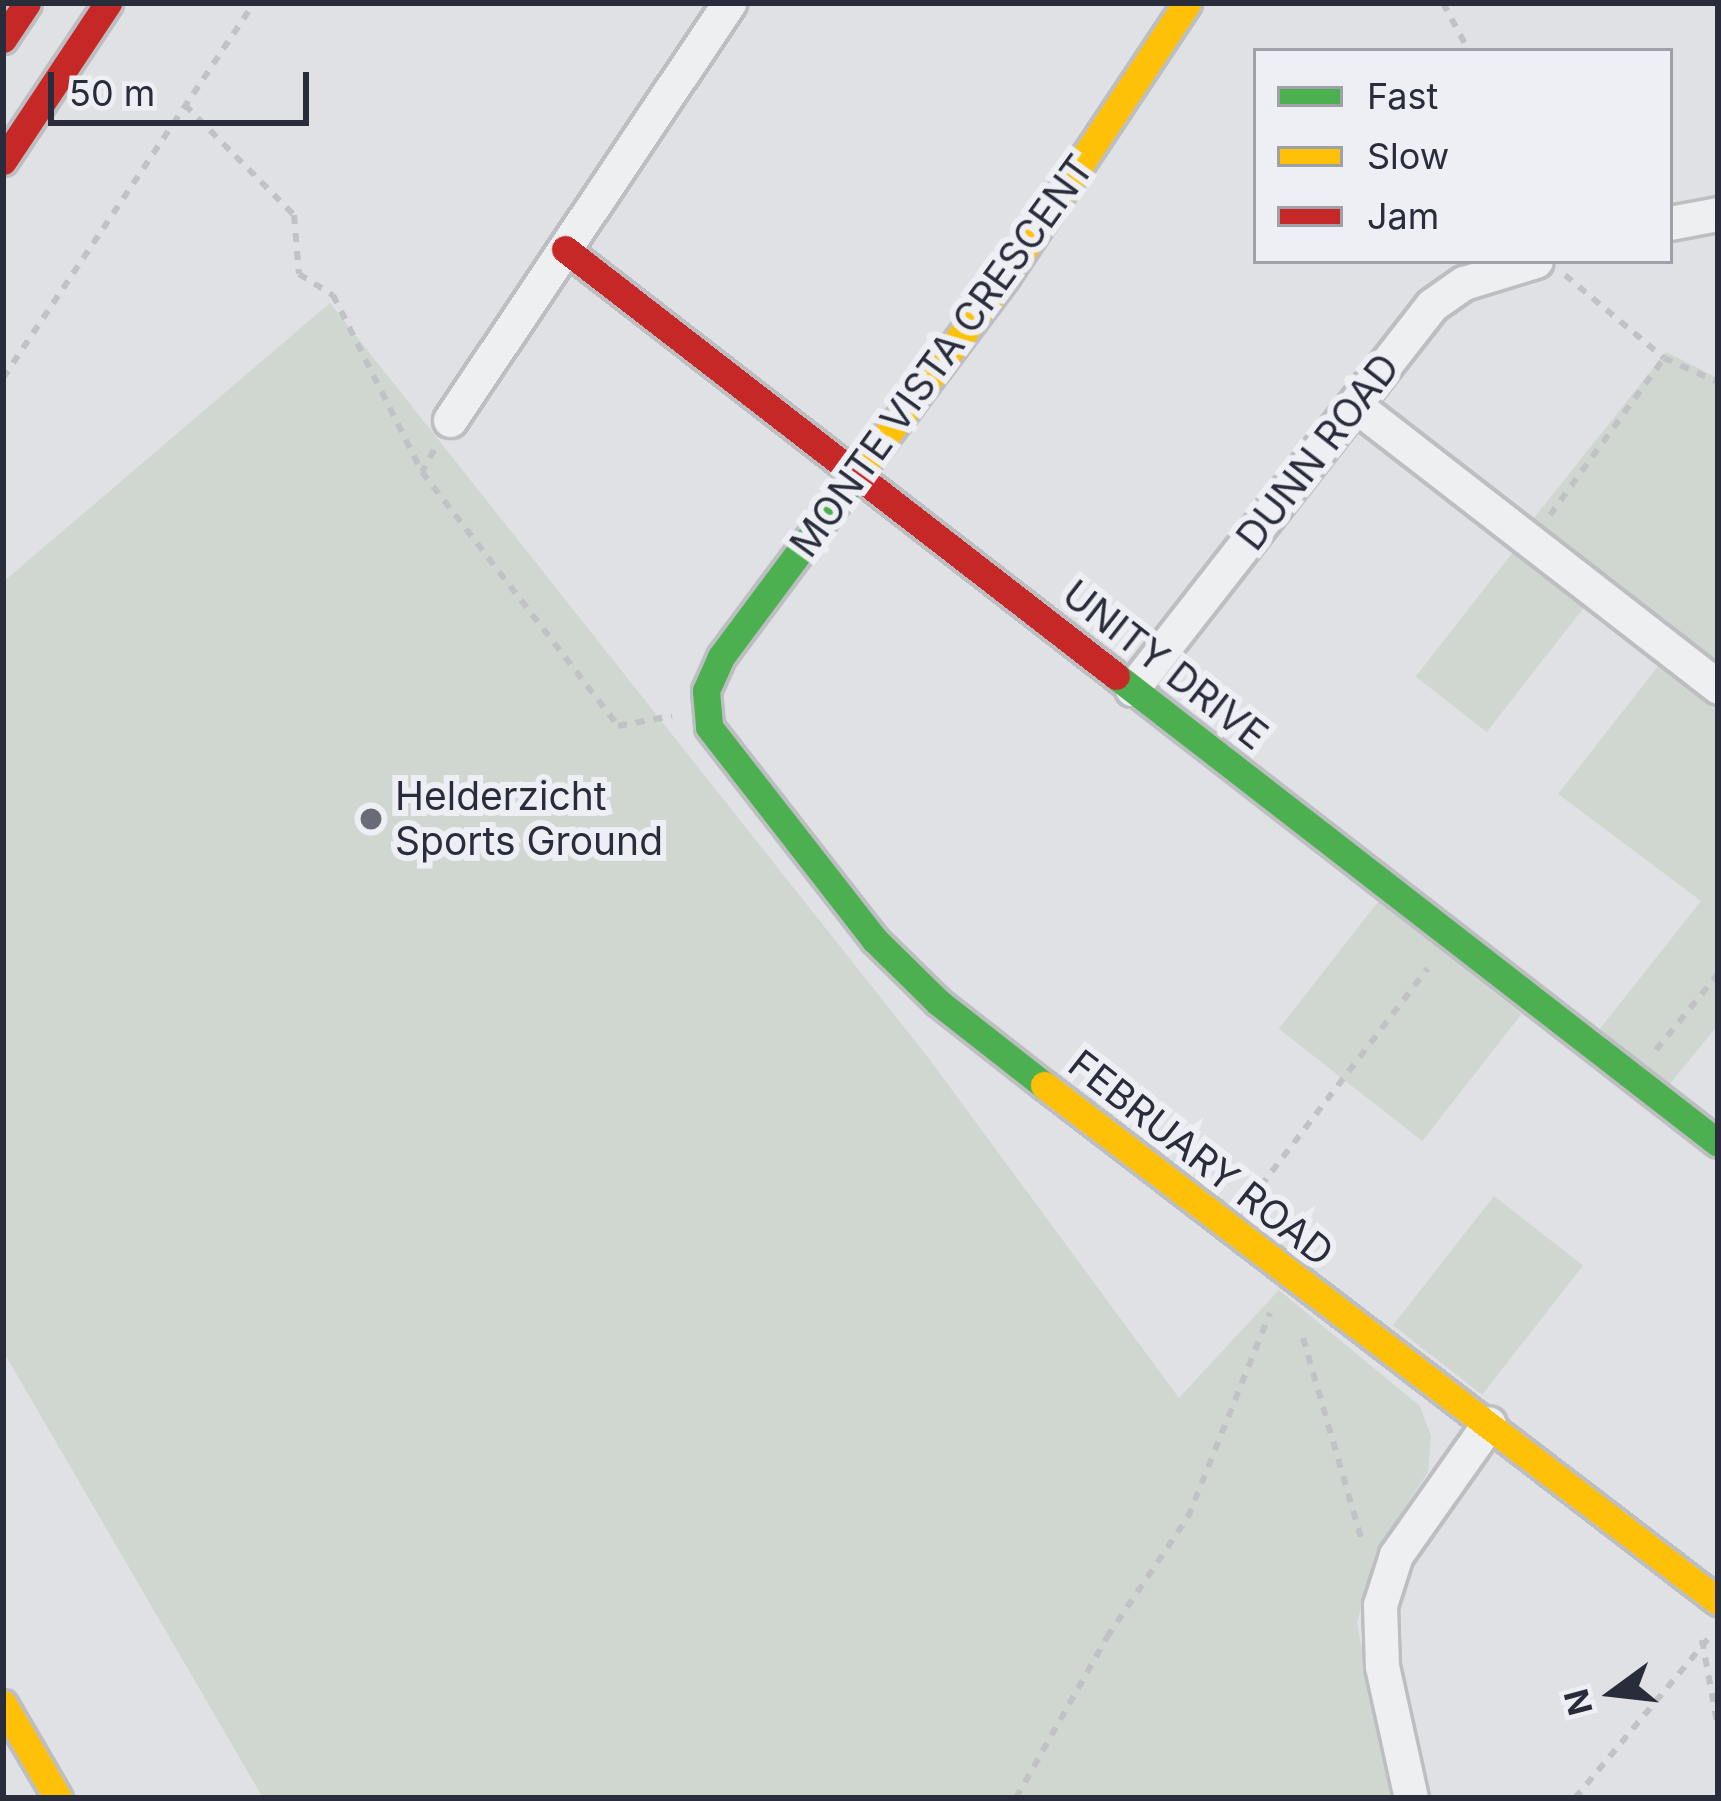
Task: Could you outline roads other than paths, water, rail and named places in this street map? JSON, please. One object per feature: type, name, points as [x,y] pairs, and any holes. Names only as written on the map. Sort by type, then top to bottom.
[{"type":"main road","points":[[3,39],[27,3]]},
{"type":"main road","points":[[3,161],[108,3]]},
{"type":"main road","name":"MONTE VISTA CRESCENT","points":[[705,710],[711,673],[721,657],[860,478],[1005,277],[1187,3]]},
{"type":"main road","name":"UNITY DRIVE","points":[[565,250],[1718,1143]]},
{"type":"main road","name":"FEBRUARY ROAD","points":[[705,710],[716,743],[890,956],[938,1002],[1284,1274],[1489,1423],[1718,1601]]},
{"type":"main road","points":[[3,1704],[58,1798]]},
{"type":"street","points":[[450,420],[729,3]]},
{"type":"street","points":[[1673,222],[1718,214]]},
{"type":"street","name":"DUNN ROAD","points":[[1132,689],[1441,297],[1477,278],[1526,264]]},
{"type":"street","points":[[1355,405],[1718,687]]},
{"type":"street","points":[[1411,1798],[1382,1666],[1380,1605],[1396,1555],[1489,1423]]},
{"type":"place","name":"Helderzicht Sports Ground","points":[[371,819]]}]
